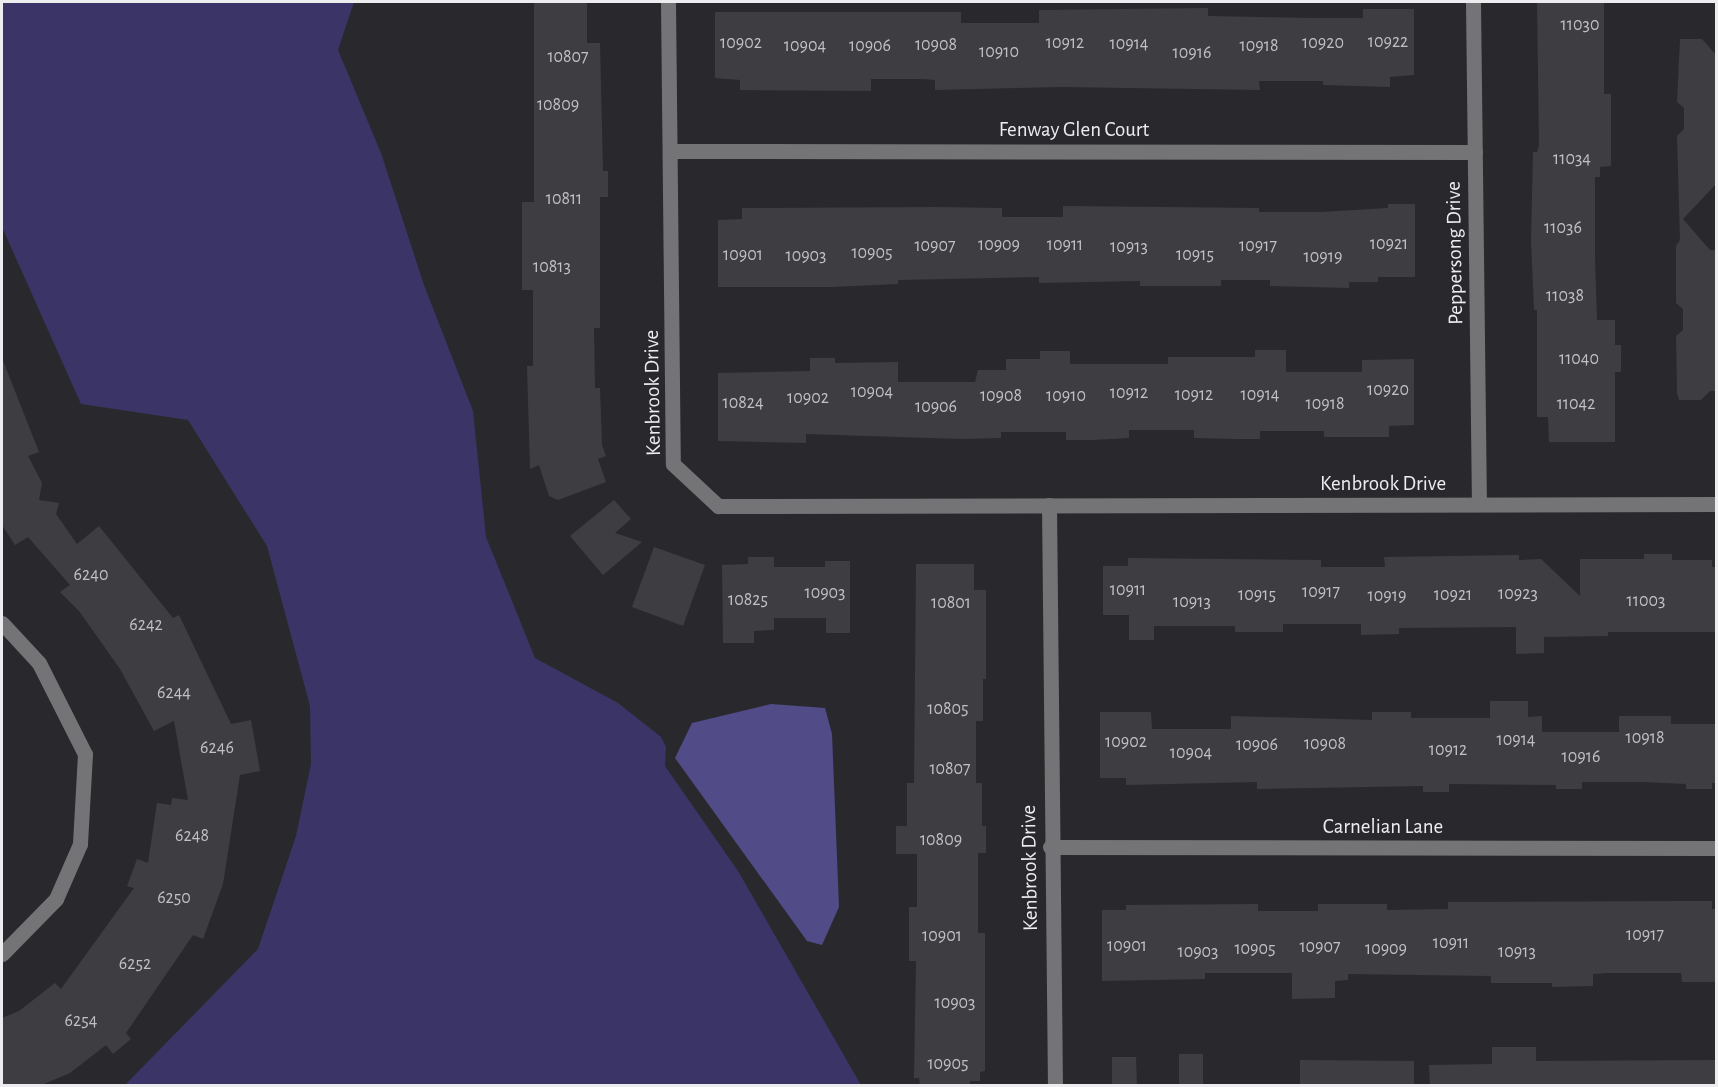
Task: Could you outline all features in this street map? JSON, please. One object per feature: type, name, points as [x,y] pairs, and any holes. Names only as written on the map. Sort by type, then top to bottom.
[{"type":"street","name":"Kenbrook Drive","points":[[668,2],[672,151],[673,464],[718,506],[1716,504]]},
{"type":"street","name":"Peppersong Drive","points":[[1473,2],[1479,504]]},
{"type":"street","name":"Fenway Glen Court","points":[[672,151],[1475,152]]},
{"type":"street","name":"Kenbrook Drive","points":[[1049,505],[1050,848],[1055,1086]]},
{"type":"street","points":[[2,623],[39,663],[85,754],[80,844],[56,899],[2,954]]},
{"type":"street","name":"Carnelian Lane","points":[[1050,848],[1716,848]]},
{"type":"shaded area","points":[[2,2],[354,2],[338,50],[381,153],[424,285],[473,411],[486,537],[535,658],[618,703],[661,737],[666,747],[665,766],[738,871],[861,1085],[125,1085],[258,949],[296,836],[311,764],[310,706],[267,546],[188,420],[81,404],[2,227]]},
{"type":"shaded area","points":[[771,704],[825,708],[832,734],[839,907],[822,945],[807,941],[675,758],[692,723]]},
{"type":"building","points":[[534,2],[587,2],[587,43],[600,43],[603,171],[608,171],[608,197],[600,197],[600,328],[594,328],[595,388],[600,388],[602,445],[606,456],[598,459],[606,482],[558,500],[549,496],[539,465],[530,469],[527,366],[533,366],[533,290],[522,290],[522,202],[534,202]]},
{"type":"building","points":[[1537,2],[1604,2],[1604,94],[1611,94],[1611,166],[1600,167],[1600,177],[1595,177],[1595,258],[1597,320],[1615,320],[1615,345],[1621,345],[1621,372],[1615,372],[1615,442],[1549,442],[1548,417],[1537,417],[1537,310],[1534,310],[1531,240],[1533,152],[1537,152],[1539,145]]},
{"type":"building","points":[[1208,8],[1208,16],[1317,18],[1363,18],[1363,9],[1414,9],[1414,75],[1390,77],[1390,87],[1323,85],[1323,81],[1259,81],[1260,90],[1063,87],[935,90],[935,80],[871,79],[871,91],[740,90],[740,80],[715,78],[715,12],[961,12],[961,23],[1039,23],[1039,10]]},
{"type":"building","points":[[1680,39],[1702,39],[1716,55],[1716,184],[1683,219],[1710,250],[1716,250],[1716,391],[1710,391],[1701,400],[1679,400],[1677,393],[1676,336],[1683,330],[1683,309],[1676,303],[1676,246],[1680,240],[1677,136],[1684,129],[1684,108],[1677,102]]},
{"type":"building","points":[[1388,204],[1415,204],[1415,277],[1378,277],[1378,282],[1349,282],[1349,288],[1270,286],[1270,280],[1221,280],[1221,286],[1140,286],[1140,281],[1039,283],[1039,277],[898,280],[898,284],[832,287],[718,287],[718,220],[742,219],[742,208],[1002,208],[1002,217],[1063,217],[1063,206],[1259,208],[1259,212],[1322,212],[1388,208]]},
{"type":"building","points":[[1255,350],[1286,350],[1286,372],[1362,372],[1362,360],[1414,359],[1414,425],[1389,426],[1389,437],[1324,437],[1324,431],[1260,431],[1260,439],[1194,438],[1194,430],[1129,430],[1129,438],[1092,440],[1066,440],[1066,432],[1001,432],[1001,438],[961,439],[806,434],[806,443],[718,441],[718,373],[810,371],[810,358],[835,358],[835,363],[898,362],[898,382],[975,382],[978,370],[1006,370],[1006,359],[1040,359],[1040,351],[1070,351],[1070,364],[1168,364],[1168,357],[1255,357]]},
{"type":"building","points":[[2,358],[39,452],[28,456],[42,483],[39,500],[59,503],[56,514],[77,544],[99,526],[173,618],[179,615],[231,724],[251,720],[260,771],[240,775],[223,884],[203,939],[193,935],[126,1033],[131,1039],[113,1054],[106,1045],[70,1073],[39,1086],[2,1086],[2,1018],[19,1011],[55,983],[61,989],[134,888],[127,886],[137,859],[148,863],[157,803],[171,805],[172,798],[188,800],[174,721],[154,731],[120,669],[79,611],[60,592],[70,585],[28,537],[15,545],[2,525]]},
{"type":"building","points":[[614,500],[631,519],[615,533],[642,542],[603,575],[570,536]]},
{"type":"building","points":[[654,547],[705,565],[683,626],[632,607]]},
{"type":"building","points":[[1644,554],[1672,554],[1672,560],[1712,560],[1712,567],[1716,567],[1716,632],[1608,632],[1608,636],[1544,637],[1544,653],[1516,654],[1516,627],[1399,628],[1399,634],[1361,635],[1361,624],[1283,624],[1283,632],[1235,632],[1235,626],[1154,626],[1154,640],[1129,640],[1129,615],[1103,615],[1103,566],[1128,566],[1128,558],[1321,560],[1321,567],[1385,567],[1384,557],[1519,555],[1519,560],[1541,559],[1580,596],[1580,559],[1644,559]]},
{"type":"building","points":[[748,557],[774,557],[774,567],[825,567],[825,561],[850,561],[850,633],[826,633],[826,618],[774,618],[774,630],[754,631],[754,643],[723,643],[722,565],[748,564]]},
{"type":"building","points":[[916,564],[974,564],[974,590],[986,590],[986,679],[983,679],[983,721],[976,721],[976,783],[982,783],[982,826],[986,826],[986,853],[978,853],[978,933],[985,933],[985,1071],[980,1072],[980,1081],[970,1081],[970,1086],[920,1086],[919,1078],[914,1078],[916,961],[909,961],[909,907],[917,907],[917,854],[896,854],[896,826],[907,826],[907,783],[914,783]]},
{"type":"building","points":[[1490,701],[1528,701],[1528,717],[1542,716],[1542,732],[1619,732],[1619,716],[1671,716],[1671,724],[1716,724],[1716,783],[1712,783],[1712,789],[1686,789],[1686,784],[1645,782],[1582,782],[1582,789],[1556,789],[1556,785],[1449,784],[1449,792],[1423,792],[1423,786],[1257,789],[1257,782],[1126,785],[1126,778],[1100,778],[1100,712],[1151,712],[1152,729],[1231,729],[1231,716],[1372,720],[1372,712],[1411,712],[1411,718],[1490,718]]},
{"type":"building","points":[[1712,901],[1712,909],[1716,909],[1716,982],[1682,982],[1681,973],[1607,973],[1593,974],[1593,986],[1552,987],[1552,983],[1491,983],[1491,976],[1348,974],[1348,980],[1335,981],[1335,998],[1292,999],[1292,973],[1205,973],[1205,979],[1102,981],[1102,910],[1126,910],[1126,905],[1258,904],[1258,911],[1318,911],[1318,904],[1387,904],[1387,910],[1448,909],[1448,902]]},
{"type":"building","points":[[1492,1047],[1536,1047],[1536,1061],[1716,1060],[1716,1086],[1430,1086],[1429,1065],[1492,1064]]},
{"type":"building","points":[[1179,1054],[1203,1054],[1203,1086],[1179,1086]]},
{"type":"building","points":[[1112,1057],[1136,1057],[1137,1086],[1112,1086]]},
{"type":"building","points":[[1300,1060],[1414,1061],[1414,1086],[1300,1086]]}]
